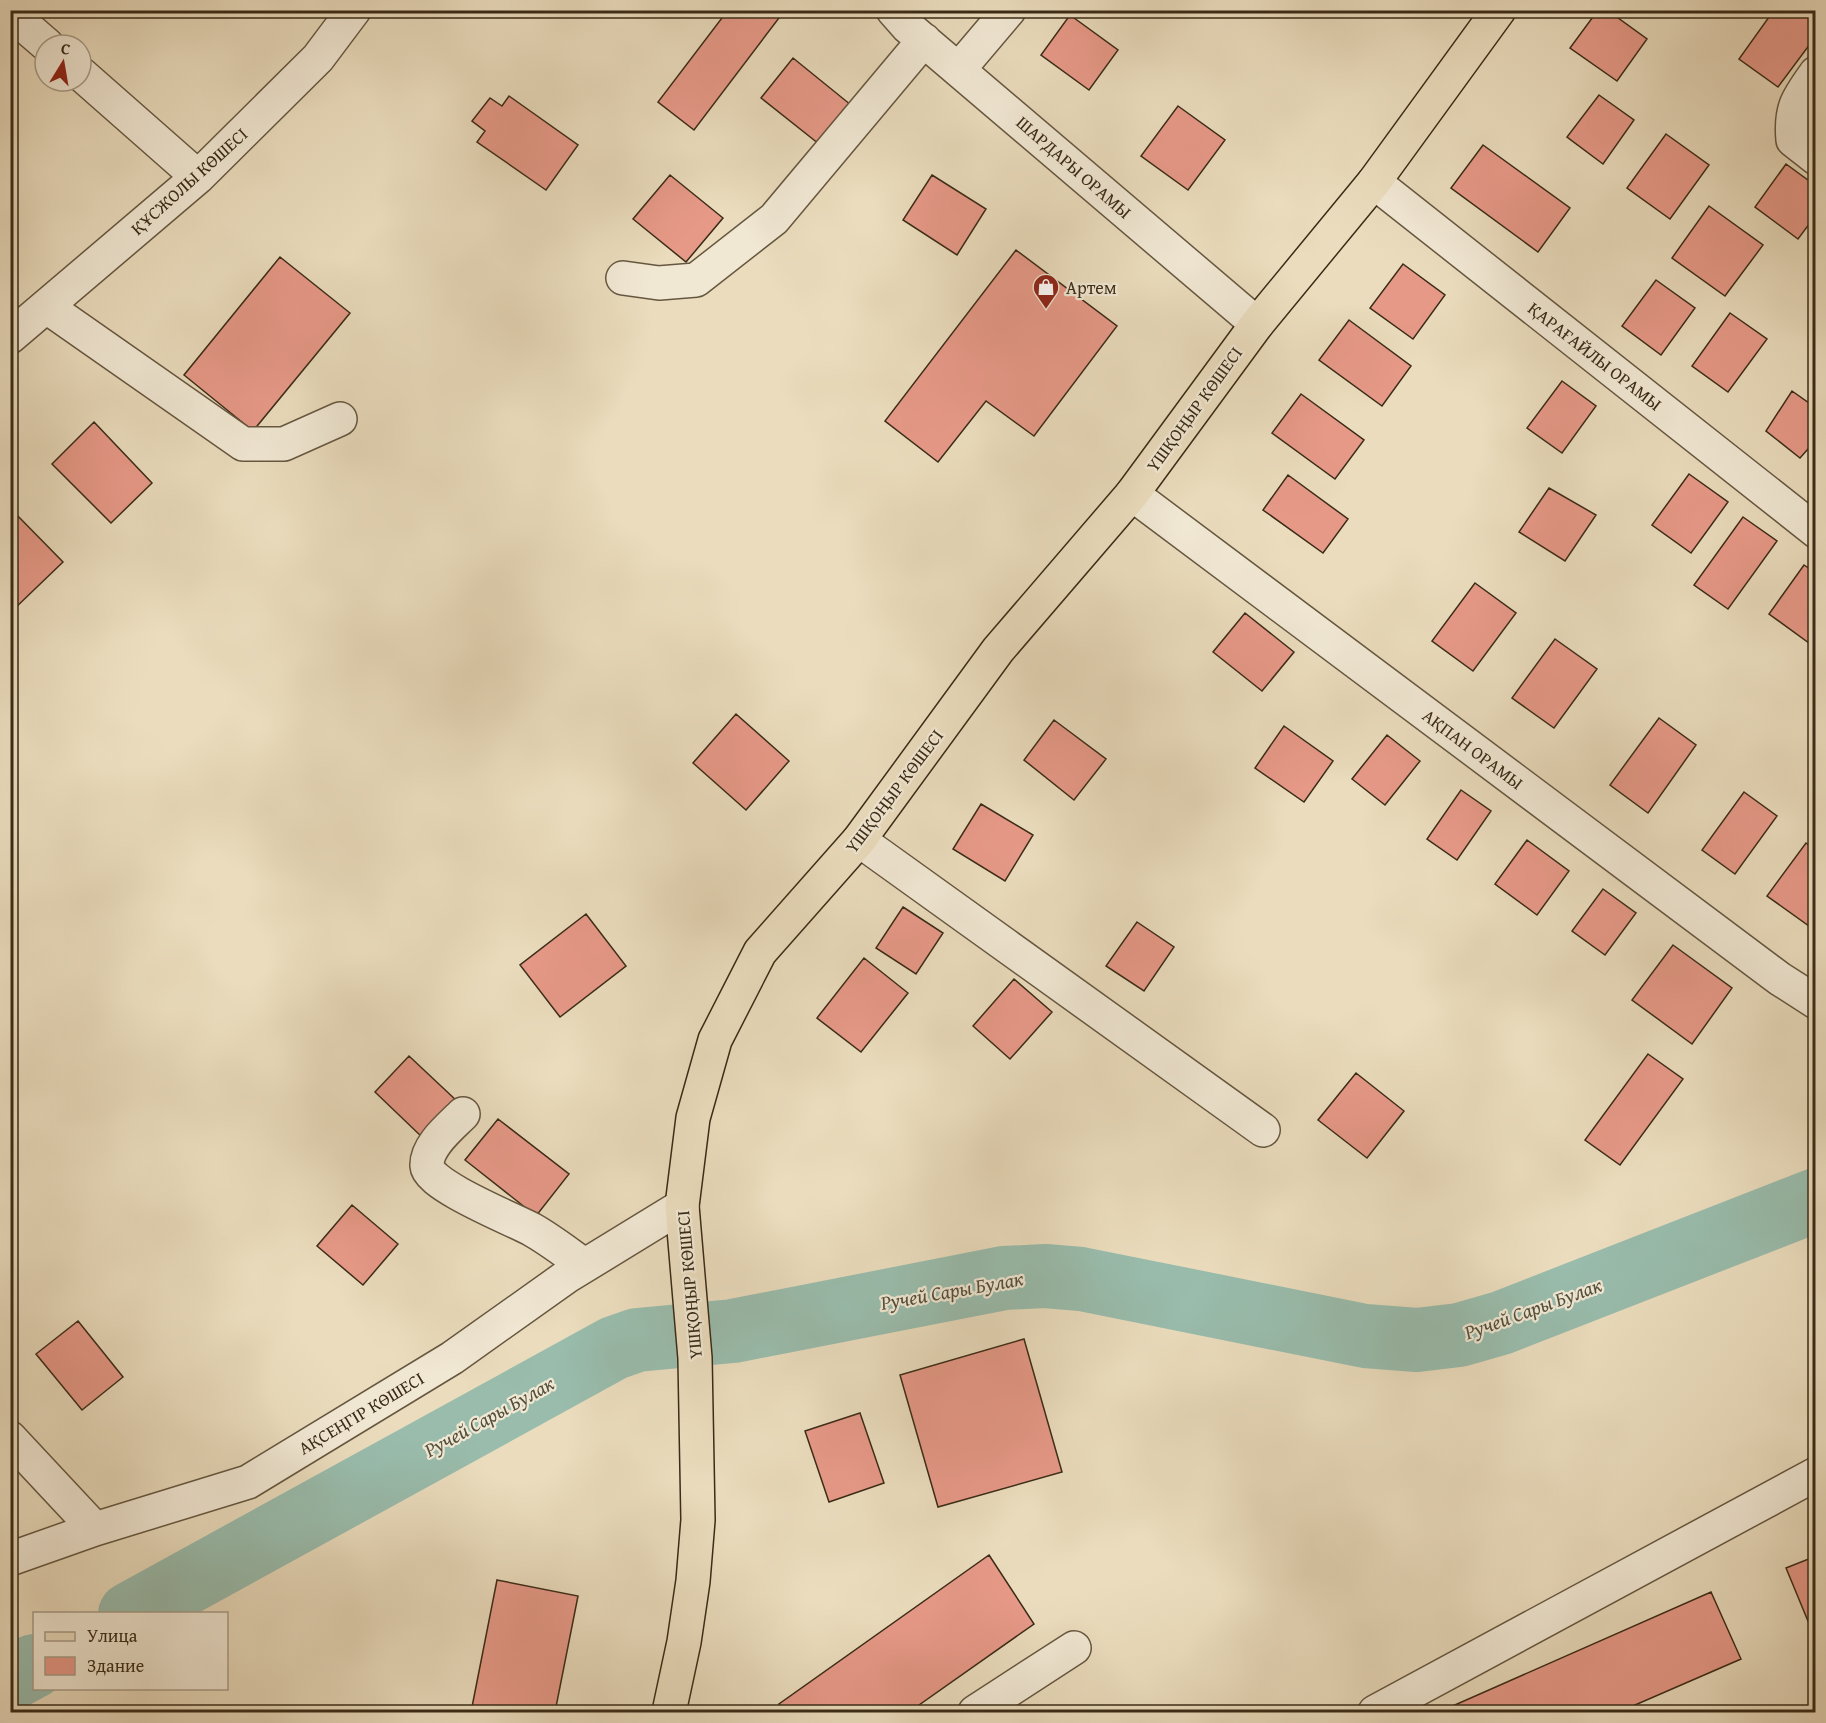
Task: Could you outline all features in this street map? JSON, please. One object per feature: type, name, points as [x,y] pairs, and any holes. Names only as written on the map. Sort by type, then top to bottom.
[{"type":"main road","name":"ҮШҚОҢЫР КӨШЕСІ","points":[[669,1713],[684,1642],[693,1581],[698,1520],[695,1358],[682,1206],[693,1118],[715,1040],[760,952],[859,840],[998,650],[1132,494],[1257,324],[1374,182],[1499,10]]},
{"type":"street","name":"ҚҰСЖОЛЫ КӨШЕСІ","points":[[25,317],[198,177],[318,58],[354,10]]},
{"type":"street","points":[[959,69],[1009,10]]},
{"type":"street","points":[[10,13],[33,33]]},
{"type":"street","points":[[623,278],[659,283],[696,280],[774,219],[911,22]]},
{"type":"street","name":"ШАРДАРЫ ОРАМЫ","points":[[911,22],[959,69],[1257,324]]},
{"type":"street","points":[[1815,73],[1797,99],[1791,122],[1793,140],[1815,158]]},
{"type":"street","points":[[93,85],[198,177]]},
{"type":"street","name":"ҚАРАҒАЙЛЫ ОРАМЫ","points":[[1374,182],[1815,531]]},
{"type":"street","points":[[25,317],[243,444],[284,444],[340,418]]},
{"type":"street","name":"АҚПАН ОРАМЫ","points":[[1132,494],[1780,979],[1815,1002]]},
{"type":"street","points":[[859,840],[1263,1130]]},
{"type":"street","points":[[463,1114],[432,1147],[427,1165],[430,1174],[455,1192],[533,1230],[584,1265]]},
{"type":"street","name":"АҚСЕҢГІР КӨШЕСІ","points":[[10,1559],[95,1528],[248,1482],[453,1358],[584,1265],[682,1206]]},
{"type":"street","points":[[10,1438],[95,1528]]},
{"type":"street","points":[[1375,1713],[1815,1474]]},
{"type":"street","points":[[975,1713],[1074,1648]]},
{"type":"building","points":[[728,10],[785,10],[694,130],[658,102]]},
{"type":"building","points":[[1598,10],[1607,10],[1647,39],[1617,81],[1570,48]]},
{"type":"building","points":[[1774,10],[1816,10],[1816,36],[1778,87],[1739,59]]},
{"type":"building","points":[[1070,15],[1118,50],[1089,90],[1041,55]]},
{"type":"building","points":[[793,58],[851,105],[819,144],[761,98]]},
{"type":"building","points":[[1599,95],[1634,120],[1603,164],[1567,137]]},
{"type":"building","points":[[509,96],[578,145],[546,190],[477,142],[485,131],[472,121],[490,98],[502,106]]},
{"type":"building","points":[[1178,106],[1225,140],[1188,190],[1141,156]]},
{"type":"building","points":[[1666,134],[1709,165],[1670,219],[1627,188]]},
{"type":"building","points":[[1483,145],[1570,208],[1538,252],[1451,188]]},
{"type":"building","points":[[1786,164],[1816,186],[1816,215],[1798,239],[1755,207]]},
{"type":"building","points":[[670,175],[723,218],[686,262],[633,219]]},
{"type":"building","points":[[932,175],[986,209],[957,255],[903,220]]},
{"type":"building","points":[[1709,206],[1763,245],[1725,296],[1672,258]]},
{"type":"building","points":[[1016,250],[1117,326],[1034,436],[986,401],[938,462],[885,421]]},
{"type":"building","points":[[280,257],[350,313],[253,431],[184,375]]},
{"type":"building","points":[[1403,264],[1445,295],[1413,339],[1370,308]]},
{"type":"building","points":[[1656,280],[1695,308],[1661,355],[1622,326]]},
{"type":"building","points":[[1730,313],[1767,339],[1728,392],[1692,366]]},
{"type":"building","points":[[1349,320],[1411,366],[1382,406],[1319,360]]},
{"type":"building","points":[[1562,381],[1596,406],[1562,453],[1527,428]]},
{"type":"building","points":[[1792,391],[1816,408],[1816,440],[1800,458],[1766,431]]},
{"type":"building","points":[[1301,394],[1364,440],[1335,479],[1272,433]]},
{"type":"building","points":[[94,422],[152,483],[111,523],[52,464]]},
{"type":"building","points":[[1689,474],[1728,502],[1691,553],[1652,525]]},
{"type":"building","points":[[1288,475],[1348,519],[1323,553],[1263,510]]},
{"type":"building","points":[[1549,488],[1596,515],[1565,561],[1519,532]]},
{"type":"building","points":[[10,508],[63,562],[12,611],[10,609]]},
{"type":"building","points":[[1743,517],[1777,541],[1728,609],[1694,585]]},
{"type":"building","points":[[1804,565],[1816,573],[1816,635],[1809,643],[1769,614]]},
{"type":"building","points":[[1475,583],[1516,613],[1473,671],[1432,641]]},
{"type":"building","points":[[1245,613],[1294,652],[1262,691],[1213,652]]},
{"type":"building","points":[[1555,639],[1597,669],[1554,728],[1512,698]]},
{"type":"building","points":[[736,714],[789,761],[746,810],[693,763]]},
{"type":"building","points":[[1659,718],[1696,745],[1648,813],[1610,785]]},
{"type":"building","points":[[1054,720],[1106,759],[1074,800],[1024,760]]},
{"type":"building","points":[[1284,726],[1333,761],[1304,802],[1255,768]]},
{"type":"building","points":[[1387,735],[1420,761],[1385,805],[1352,779]]},
{"type":"building","points":[[1461,790],[1491,811],[1457,860],[1427,839]]},
{"type":"building","points":[[1744,792],[1777,816],[1735,874],[1702,850]]},
{"type":"building","points":[[981,804],[1033,835],[1005,881],[953,849]]},
{"type":"building","points":[[1527,840],[1569,871],[1537,915],[1495,884]]},
{"type":"building","points":[[1806,843],[1816,850],[1816,931],[1767,896]]},
{"type":"building","points":[[1603,889],[1636,913],[1605,955],[1572,931]]},
{"type":"building","points":[[903,907],[943,933],[916,974],[876,948]]},
{"type":"building","points":[[586,914],[626,966],[560,1017],[520,965]]},
{"type":"building","points":[[1137,922],[1174,947],[1144,991],[1106,966]]},
{"type":"building","points":[[1673,945],[1732,988],[1692,1044],[1632,1000]]},
{"type":"building","points":[[864,958],[908,993],[861,1052],[817,1018]]},
{"type":"building","points":[[1014,979],[1052,1012],[1010,1059],[973,1026]]},
{"type":"building","points":[[1648,1054],[1683,1079],[1620,1165],[1585,1140]]},
{"type":"building","points":[[409,1056],[458,1102],[423,1138],[375,1092]]},
{"type":"building","points":[[1356,1073],[1404,1111],[1367,1158],[1318,1120]]},
{"type":"building","points":[[498,1119],[569,1174],[536,1216],[465,1160]]},
{"type":"building","points":[[352,1205],[398,1244],[363,1285],[317,1246]]},
{"type":"building","points":[[78,1321],[123,1377],[82,1410],[36,1354]]},
{"type":"building","points":[[1024,1339],[1062,1472],[938,1507],[900,1375]]},
{"type":"building","points":[[860,1413],[884,1483],[829,1502],[805,1431]]},
{"type":"building","points":[[989,1555],[1034,1624],[909,1712],[784,1712],[779,1704]]},
{"type":"building","points":[[1816,1556],[1816,1638],[1815,1638],[1786,1568]]},
{"type":"building","points":[[497,1580],[578,1596],[555,1712],[471,1712]]},
{"type":"building","points":[[1711,1592],[1741,1659],[1619,1712],[1439,1712]]},
{"type":"waterway","name":"Ручей Сары Булак","points":[[134,1612],[614,1348],[637,1340],[733,1331],[1004,1278],[1045,1276],[1081,1279],[1365,1336],[1417,1340],[1459,1335],[1501,1323],[1816,1200]]},
{"type":"waterway","name":"Ручей Сары Булак","points":[[10,1679],[33,1667]]},
{"type":"place","name":"Артем","points":[[1046,310]]}]
